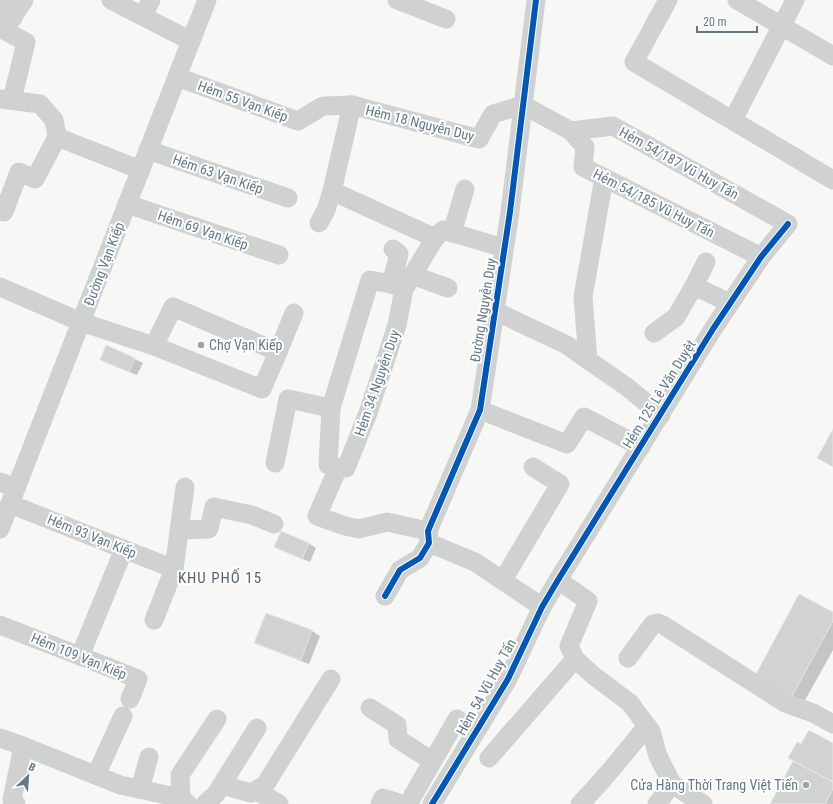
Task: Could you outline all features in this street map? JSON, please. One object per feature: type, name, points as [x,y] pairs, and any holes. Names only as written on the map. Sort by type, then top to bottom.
[{"type":"street","points":[[4,0],[1,11],[6,25],[26,42],[6,100],[40,104],[54,120],[57,137],[35,179],[20,172],[4,212]]},
{"type":"street","points":[[6,25],[24,0]]},
{"type":"street","points":[[111,0],[147,8],[191,41]]},
{"type":"street","name":"Đường Vạn Kiếp","points":[[0,529],[7,498],[81,322],[207,0]]},
{"type":"street","name":"Đường Nguyễn Duy","points":[[385,596],[400,570],[420,558],[480,410],[510,212],[536,0]]},
{"type":"street","points":[[668,0],[634,62],[833,180]]},
{"type":"street","points":[[737,0],[833,56]]},
{"type":"street","points":[[733,120],[795,0]]},
{"type":"street","points":[[408,2],[446,19]]},
{"type":"street","name":"Hẻm 55 Vạn Kiếp","points":[[177,77],[298,121],[323,106],[352,105]]},
{"type":"street","name":"Hẻm 18 Nguyễn Duy","points":[[320,223],[332,191],[352,105],[479,139],[492,114],[523,105]]},
{"type":"street","points":[[523,105],[571,132]]},
{"type":"street","name":"Hẻm 54/187 Vũ Huy Tấn","points":[[571,132],[613,126],[788,224]]},
{"type":"street","name":"Hẻm 54/185 Vũ Huy Tấn","points":[[571,132],[585,147],[583,167],[761,257]]},
{"type":"street","points":[[57,137],[141,170]]},
{"type":"street","name":"Hẻm 63 Vạn Kiếp","points":[[148,150],[288,198]]},
{"type":"street","points":[[588,360],[583,297],[604,178]]},
{"type":"street","name":"Hẻm 34 Nguyễn Duy","points":[[402,282],[444,235],[465,189]]},
{"type":"street","points":[[332,191],[444,235],[504,248]]},
{"type":"street","name":"Hẻm 69 Vạn Kiếp","points":[[127,204],[279,255]]},
{"type":"street","name":"Hẻm 125 Lê Văn Duyệt","points":[[558,580],[730,303],[761,257],[788,224]]},
{"type":"street","name":"Hẻm 34 Nguyễn Duy","points":[[393,249],[399,254],[402,282],[397,325],[368,413],[346,468],[338,468],[317,516],[345,526],[360,529],[387,522],[428,537]]},
{"type":"street","points":[[654,333],[676,317],[706,262]]},
{"type":"street","points":[[338,468],[328,466],[331,408],[370,280],[402,282],[448,288]]},
{"type":"street","points":[[694,286],[730,303]]},
{"type":"street","points":[[0,287],[81,322],[154,346],[262,389],[262,393],[331,408]]},
{"type":"street","points":[[154,346],[173,307],[278,352]]},
{"type":"street","points":[[495,311],[567,345],[628,387],[661,415]]},
{"type":"street","points":[[262,389],[294,313]]},
{"type":"street","points":[[275,463],[288,398]]},
{"type":"street","points":[[480,410],[567,444],[584,417],[640,447]]},
{"type":"street","points":[[503,580],[560,484],[533,467]]},
{"type":"street","points":[[154,620],[174,569],[186,487]]},
{"type":"street","name":"Hẻm 93 Vạn Kiếp","points":[[7,498],[174,569]]},
{"type":"street","points":[[179,530],[209,529],[214,507],[252,514],[274,524]]},
{"type":"street","points":[[428,537],[475,562],[542,607]]},
{"type":"street","points":[[80,656],[124,549]]},
{"type":"street","points":[[558,580],[588,601],[569,646],[574,659],[630,703],[651,731],[658,756],[672,784],[703,804]]},
{"type":"street","name":"Hẻm 54 Vũ Huy Tấn","points":[[432,804],[508,678],[542,607],[558,580]]},
{"type":"street","points":[[628,658],[654,624],[658,623],[785,703],[813,713],[833,724]]},
{"type":"street","name":"Hẻm 109 Vạn Kiếp","points":[[0,625],[138,680],[130,699]]},
{"type":"street","points":[[489,758],[574,659]]},
{"type":"street","points":[[279,804],[262,794],[265,785],[331,680]]},
{"type":"street","points":[[370,708],[397,725],[398,739],[432,761]]},
{"type":"street","points":[[96,775],[123,716]]},
{"type":"street","points":[[0,738],[148,795],[184,801],[180,775],[217,719]]},
{"type":"street","points":[[408,804],[457,719],[475,732]]},
{"type":"street","points":[[580,804],[647,726]]},
{"type":"street","points":[[205,804],[216,794],[256,728]]},
{"type":"street","points":[[12,803],[23,746]]},
{"type":"street","points":[[148,795],[149,757]]},
{"type":"street","points":[[657,804],[672,784]]},
{"type":"street","points":[[222,785],[251,793],[265,785]]},
{"type":"street","points":[[380,804],[383,798],[402,804]]},
{"type":"building","points":[[106,345],[135,358],[129,372],[100,360]]},
{"type":"building","points":[[833,429],[833,467],[817,458]]},
{"type":"building","points":[[281,531],[309,543],[302,559],[274,547]]},
{"type":"building","points":[[799,594],[833,612],[833,621],[792,696],[755,676]]},
{"type":"building","points":[[266,613],[312,630],[301,660],[254,643]]},
{"type":"building","points":[[809,730],[833,743],[833,782],[788,758],[797,742],[801,744]]},
{"type":"building","name":"Cửa Hàng Thời Trang Việt Tiến","points":[[793,761],[833,782],[833,789],[825,804],[770,804]]},
{"type":"cycle path","points":[[385,596],[400,570],[420,558],[429,543],[428,531],[480,410],[510,212],[536,0]]},
{"type":"cycle path","points":[[432,804],[508,679],[542,607],[558,580],[713,329],[761,257],[788,224]]},
{"type":"place","name":"Chợ Vạn Kiếp","points":[[201,345]]},
{"type":"place","name":"Cửa Hàng Thời Trang Việt Tiến","points":[[806,785]]},
{"type":"district","name":"KHU PHỐ 15","points":[[220,578]]}]
